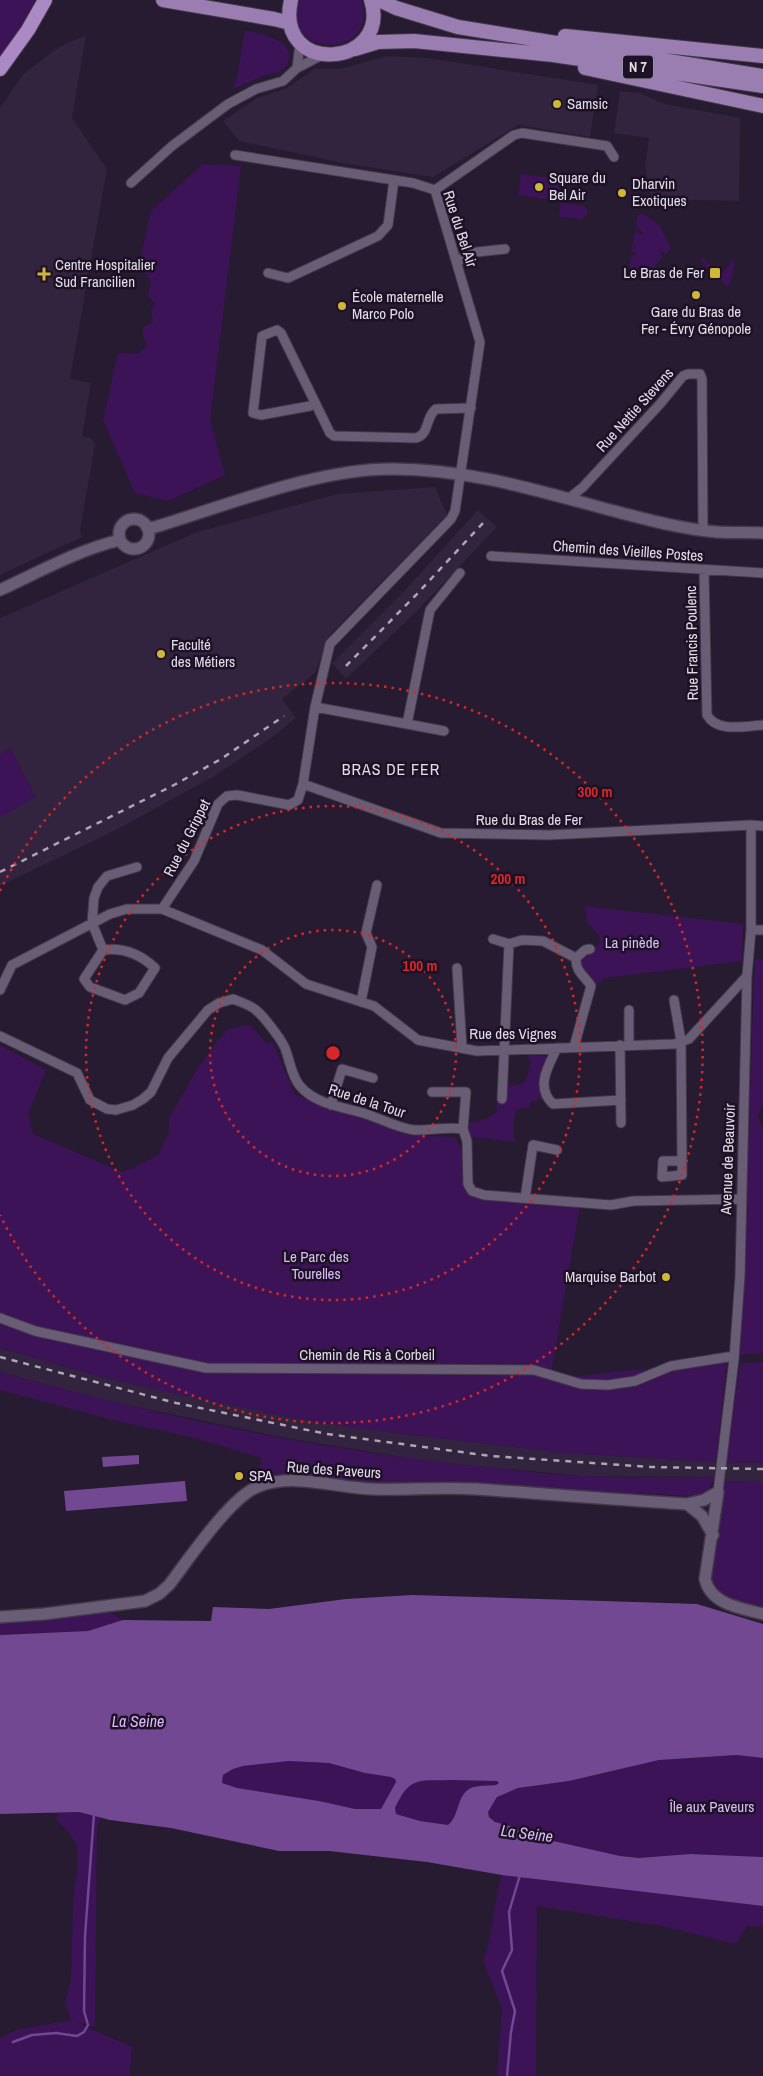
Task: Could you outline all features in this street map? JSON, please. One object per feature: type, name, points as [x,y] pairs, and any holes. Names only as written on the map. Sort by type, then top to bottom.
[{"type":"highway","points":[[0,69],[28,30],[45,0]]},
{"type":"main road","points":[[163,0],[290,23]]},
{"type":"main road","points":[[291,0],[288,13],[290,23],[300,43],[322,56],[335,56],[355,49],[363,41],[373,19],[371,0]]},
{"type":"main road","name":"N 7","points":[[379,0],[396,8],[458,27],[532,38],[754,78],[763,86]]},
{"type":"main road","points":[[532,38],[545,34],[759,52]]},
{"type":"main road","name":"N 7","points":[[355,49],[378,42],[414,41],[754,78]]},
{"type":"main road","points":[[526,53],[540,60],[763,106]]},
{"type":"street","points":[[297,68],[300,43]]},
{"type":"street","points":[[131,183],[201,123],[228,104],[256,89],[283,81],[297,68],[322,56]]},
{"type":"street","points":[[435,190],[514,135],[522,133],[607,146],[614,157]]},
{"type":"street","name":"Rue du Bel Air","points":[[234,155],[394,180],[435,190],[480,342],[462,474],[455,511],[451,519],[330,644],[315,707],[303,784]]},
{"type":"street","points":[[268,273],[288,278],[378,236],[388,225],[394,180]]},
{"type":"street","points":[[457,263],[468,254],[505,249]]},
{"type":"street","points":[[315,403],[310,406],[261,415],[253,413],[262,336],[277,330],[282,332],[330,433],[334,436],[416,438],[422,436],[425,432],[431,412],[436,408],[471,408]]},
{"type":"street","name":"Rue Nettie Stevens","points":[[568,499],[583,487],[660,404],[683,376],[700,374],[702,378],[703,530]]},
{"type":"street","points":[[147,528],[147,539],[141,547],[131,548],[122,544],[119,530],[128,520],[137,520],[147,528],[155,527],[286,487],[357,471],[395,469],[462,474],[661,522],[703,530],[763,533]]},
{"type":"street","points":[[0,590],[108,542],[120,540]]},
{"type":"street","name":"Chemin des Vieilles Postes","points":[[491,556],[763,573]]},
{"type":"street","name":"Rue Francis Poulenc","points":[[704,570],[707,715],[710,720],[720,726],[763,725]]},
{"type":"street","points":[[407,724],[430,610],[460,573]]},
{"type":"street","points":[[315,707],[444,731]]},
{"type":"street","name":"Rue du Bras de Fer","points":[[303,784],[441,833],[549,835],[751,825],[763,826]]},
{"type":"street","name":"Rue du Grippet","points":[[162,908],[194,861],[218,804],[227,796],[237,795],[289,806],[298,800],[303,784]]},
{"type":"street","name":"Avenue de Beauvoir","points":[[718,1492],[734,1356],[740,1276],[740,1199],[747,976],[751,930],[751,825]]},
{"type":"street","points":[[103,950],[92,923],[94,898],[98,886],[106,876],[137,867]]},
{"type":"street","points":[[361,1002],[372,947],[366,933],[377,885]]},
{"type":"street","points":[[0,990],[12,965],[92,923],[110,914],[127,910],[162,908]]},
{"type":"street","name":"Rue des Vignes","points":[[162,908],[262,950],[306,984],[374,1006],[418,1040],[477,1051],[674,1044],[689,1039],[747,976]]},
{"type":"street","points":[[751,930],[763,930]]},
{"type":"street","points":[[493,939],[509,944],[522,940],[543,942],[576,958]]},
{"type":"street","points":[[502,1099],[509,944]]},
{"type":"street","points":[[116,948],[143,957],[155,968],[139,993],[125,1000],[90,987],[84,979],[103,950],[116,948]]},
{"type":"street","points":[[574,1047],[591,986],[579,973],[576,958],[584,950],[590,949]]},
{"type":"street","points":[[457,968],[462,1048]]},
{"type":"street","name":"Rue de la Tour","points":[[0,1036],[77,1073],[90,1100],[107,1109],[116,1110],[133,1105],[144,1099],[150,1092],[168,1058],[208,1010],[219,1003],[232,999],[256,1010],[286,1049],[288,1062],[299,1085],[312,1097],[414,1130],[439,1127],[464,1129]]},
{"type":"street","points":[[674,1000],[681,1041],[682,1161]]},
{"type":"street","points":[[621,1123],[621,1100],[629,1010]]},
{"type":"street","points":[[557,1048],[545,1076],[543,1087],[547,1098],[553,1104],[621,1100]]},
{"type":"street","points":[[332,1105],[342,1069],[373,1078]]},
{"type":"street","points":[[432,1092],[466,1092],[464,1129],[467,1141],[468,1184],[472,1191],[484,1195],[611,1205],[632,1201],[740,1199]]},
{"type":"street","points":[[525,1198],[533,1145],[556,1150]]},
{"type":"street","name":"Chemin de Ris à Corbeil","points":[[0,1318],[35,1330],[206,1368],[534,1370],[581,1384],[608,1385],[635,1381],[671,1366],[734,1356]]},
{"type":"street","name":"Rue des Paveurs","points":[[0,1617],[44,1614],[145,1601],[159,1594],[169,1584],[235,1503],[256,1488],[273,1482],[291,1480],[341,1487],[373,1489],[474,1489],[548,1496],[687,1504]]},
{"type":"street","points":[[687,1504],[704,1500],[718,1492]]},
{"type":"street","points":[[718,1492],[705,1579],[710,1592],[722,1602],[763,1614]]},
{"type":"street","points":[[687,1504],[702,1516],[713,1535]]},
{"type":"shaded area","name":"Centre Hospitalier Sud Francilien","points":[[86,35],[72,118],[107,169],[70,379],[91,383],[82,436],[91,438],[95,445],[80,530],[82,537],[0,575],[0,108],[23,74],[59,47]]},
{"type":"shaded area","points":[[387,56],[428,58],[598,85],[590,137],[518,125],[433,177],[348,164],[239,141],[223,121],[257,98],[287,88],[314,69],[340,69]]},
{"type":"shaded area","points":[[620,91],[640,93],[665,104],[740,118],[739,201],[652,199],[645,167],[649,138],[614,133]]},
{"type":"shaded area","name":"Faculté des Métiers","points":[[435,487],[447,515],[329,636],[315,673],[282,699],[296,718],[273,737],[213,777],[114,831],[0,886],[0,618],[197,532],[337,494]]},
{"type":"shaded area","points":[[478,510],[497,527],[416,612],[346,679],[332,663],[406,589]]},
{"type":"shaded area","points":[[0,1348],[105,1378],[293,1418],[355,1428],[565,1453],[716,1462],[714,1477],[581,1476],[433,1462],[280,1437],[99,1399],[0,1372]]},
{"type":"shaded area","points":[[726,1462],[763,1463],[763,1482],[724,1481]]},
{"type":"green space","points":[[0,0],[35,0],[15,38],[0,56]]},
{"type":"green space","points":[[300,0],[361,0],[363,20],[356,34],[344,43],[329,45],[315,42],[303,33],[297,19]]},
{"type":"green space","points":[[245,30],[273,38],[280,42],[289,52],[289,59],[286,66],[278,72],[265,75],[233,89],[237,78]]},
{"type":"green space","points":[[203,164],[241,166],[210,420],[225,475],[168,501],[135,493],[103,420],[118,353],[138,354],[147,345],[143,336],[143,328],[153,321],[151,311],[155,303],[148,296],[151,281],[139,265],[151,211]]},
{"type":"green space","name":"Square du Bel Air","points":[[521,174],[560,179],[557,201],[518,195]]},
{"type":"green space","points":[[561,202],[583,206],[587,209],[587,214],[582,219],[559,217]]},
{"type":"green space","points":[[642,213],[659,225],[671,248],[666,254],[662,251],[660,254],[663,257],[653,268],[629,268],[631,257],[636,254],[636,250],[631,253],[635,230],[641,235],[643,233],[636,226],[637,216]]},
{"type":"green space","points":[[703,258],[720,274],[732,261],[735,262],[731,283],[727,286],[700,260]]},
{"type":"green space","points":[[10,748],[36,797],[0,817],[0,754]]},
{"type":"green space","name":"La pinède","points":[[585,906],[743,924],[742,961],[604,978],[596,986],[584,975],[578,962],[590,949],[599,945],[600,936],[587,922]]},
{"type":"green space","points":[[755,959],[763,960],[763,1102],[758,1117],[763,1131],[763,1353],[740,1355]]},
{"type":"green space","name":"Le Parc des Tourelles","points":[[250,1025],[267,1044],[272,1041],[295,1095],[408,1135],[455,1137],[464,1154],[465,1189],[580,1205],[550,1379],[645,1369],[675,1370],[727,1359],[716,1462],[565,1453],[355,1428],[293,1418],[105,1378],[0,1348],[0,1045],[46,1070],[28,1114],[33,1134],[122,1172],[136,1167],[159,1154],[169,1132],[169,1118],[198,1068],[218,1040],[230,1028]]},
{"type":"green space","points":[[528,1055],[546,1056],[551,1061],[547,1098],[530,1102],[529,1108],[516,1109],[514,1142],[465,1136],[464,1123],[477,1122],[493,1115],[497,1112],[496,1099],[502,1099],[507,1094],[507,1086],[519,1085],[525,1081],[531,1062],[527,1057]]},
{"type":"green space","points":[[763,1362],[763,1463],[726,1462],[740,1364]]},
{"type":"green space","points":[[0,1372],[184,1418],[370,1453],[560,1475],[714,1477],[707,1490],[693,1496],[459,1484],[357,1482],[296,1473],[281,1474],[258,1481],[261,1458],[195,1438],[113,1420],[0,1390]]},
{"type":"green space","points":[[724,1481],[763,1482],[763,1610],[725,1597],[714,1586],[711,1579]]},
{"type":"green space","points":[[110,1612],[123,1620],[88,1631],[0,1635],[0,1618]]},
{"type":"green space","name":"Île aux Paveurs","points":[[737,1755],[763,1758],[763,1857],[690,1854],[639,1858],[620,1856],[540,1838],[514,1827],[500,1824],[489,1817],[488,1809],[497,1797],[518,1788],[569,1781],[659,1760]]},
{"type":"green space","points":[[289,1761],[329,1763],[365,1773],[391,1777],[396,1782],[381,1809],[358,1810],[319,1801],[230,1787],[222,1783],[223,1775],[233,1769],[243,1766]]},
{"type":"green space","points":[[422,1781],[498,1781],[499,1783],[474,1787],[466,1791],[460,1800],[455,1816],[448,1825],[420,1821],[396,1814],[395,1808],[400,1798],[411,1785]]},
{"type":"green space","points":[[79,1812],[101,1818],[97,1827],[95,2027],[76,2022],[132,2047],[129,2076],[0,2076],[0,2038],[16,2030],[71,2020],[65,2003],[71,1979],[77,1845],[66,1829],[56,1820],[58,1813]]},
{"type":"green space","points":[[502,1875],[763,1906],[763,1927],[747,1926],[736,1944],[662,1926],[537,1906],[536,2076],[497,2076],[502,2009],[483,1961],[487,1951]]},
{"type":"water","points":[[139,1455],[139,1464],[103,1467],[102,1457]]},
{"type":"water","points":[[185,1481],[187,1501],[66,1511],[64,1491]]},
{"type":"water","name":"La Seine","points":[[412,1595],[697,1604],[763,1624],[763,1758],[737,1755],[659,1760],[569,1781],[518,1788],[497,1797],[488,1812],[489,1817],[495,1822],[514,1827],[540,1838],[620,1856],[639,1858],[690,1854],[763,1857],[763,1906],[502,1875],[427,1862],[329,1851],[279,1851],[171,1828],[110,1820],[79,1812],[0,1814],[0,1635],[88,1631],[123,1620],[211,1621],[213,1607],[269,1609],[346,1599]],"holes":[[[289,1761],[329,1763],[365,1773],[391,1777],[396,1782],[381,1809],[355,1809],[319,1801],[237,1788],[222,1783],[223,1775],[233,1769],[243,1766]],[[422,1781],[497,1781],[499,1783],[496,1785],[474,1787],[466,1791],[460,1800],[455,1816],[448,1825],[420,1821],[396,1814],[395,1808],[400,1798],[411,1785]]]},
{"type":"waterway","points":[[13,2042],[32,2035],[56,2033],[77,2036],[84,2032],[88,2025],[84,2011],[85,1936],[94,1814]]},
{"type":"waterway","points":[[507,2076],[515,2011],[502,1971],[512,1950],[509,1912],[520,1875]]},
{"type":"railway","points":[[346,666],[483,523]]},
{"type":"railway","points":[[0,872],[174,785],[221,759],[284,716]]},
{"type":"railway","points":[[0,1357],[176,1403],[327,1434],[491,1456],[651,1467],[763,1469]]},
{"type":"place","name":"Samsic","points":[[557,104]]},
{"type":"place","name":"Square du Bel Air","points":[[539,187]]},
{"type":"place","name":"Dharvin Exotiques","points":[[622,193]]},
{"type":"place","name":"Le Bras de Fer","points":[[715,273]]},
{"type":"place","name":"Centre Hospitalier Sud Francilien","points":[[44,274]]},
{"type":"place","name":"Gare du Bras de Fer - Évry Génopole","points":[[696,295]]},
{"type":"place","name":"École maternelle Marco Polo","points":[[342,306]]},
{"type":"place","name":"Faculté des Métiers","points":[[161,654]]},
{"type":"place","name":"Marquise Barbot","points":[[666,1277]]},
{"type":"place","name":"SPA","points":[[239,1476]]},
{"type":"district","name":"BRAS DE FER","points":[[391,769]]}]
